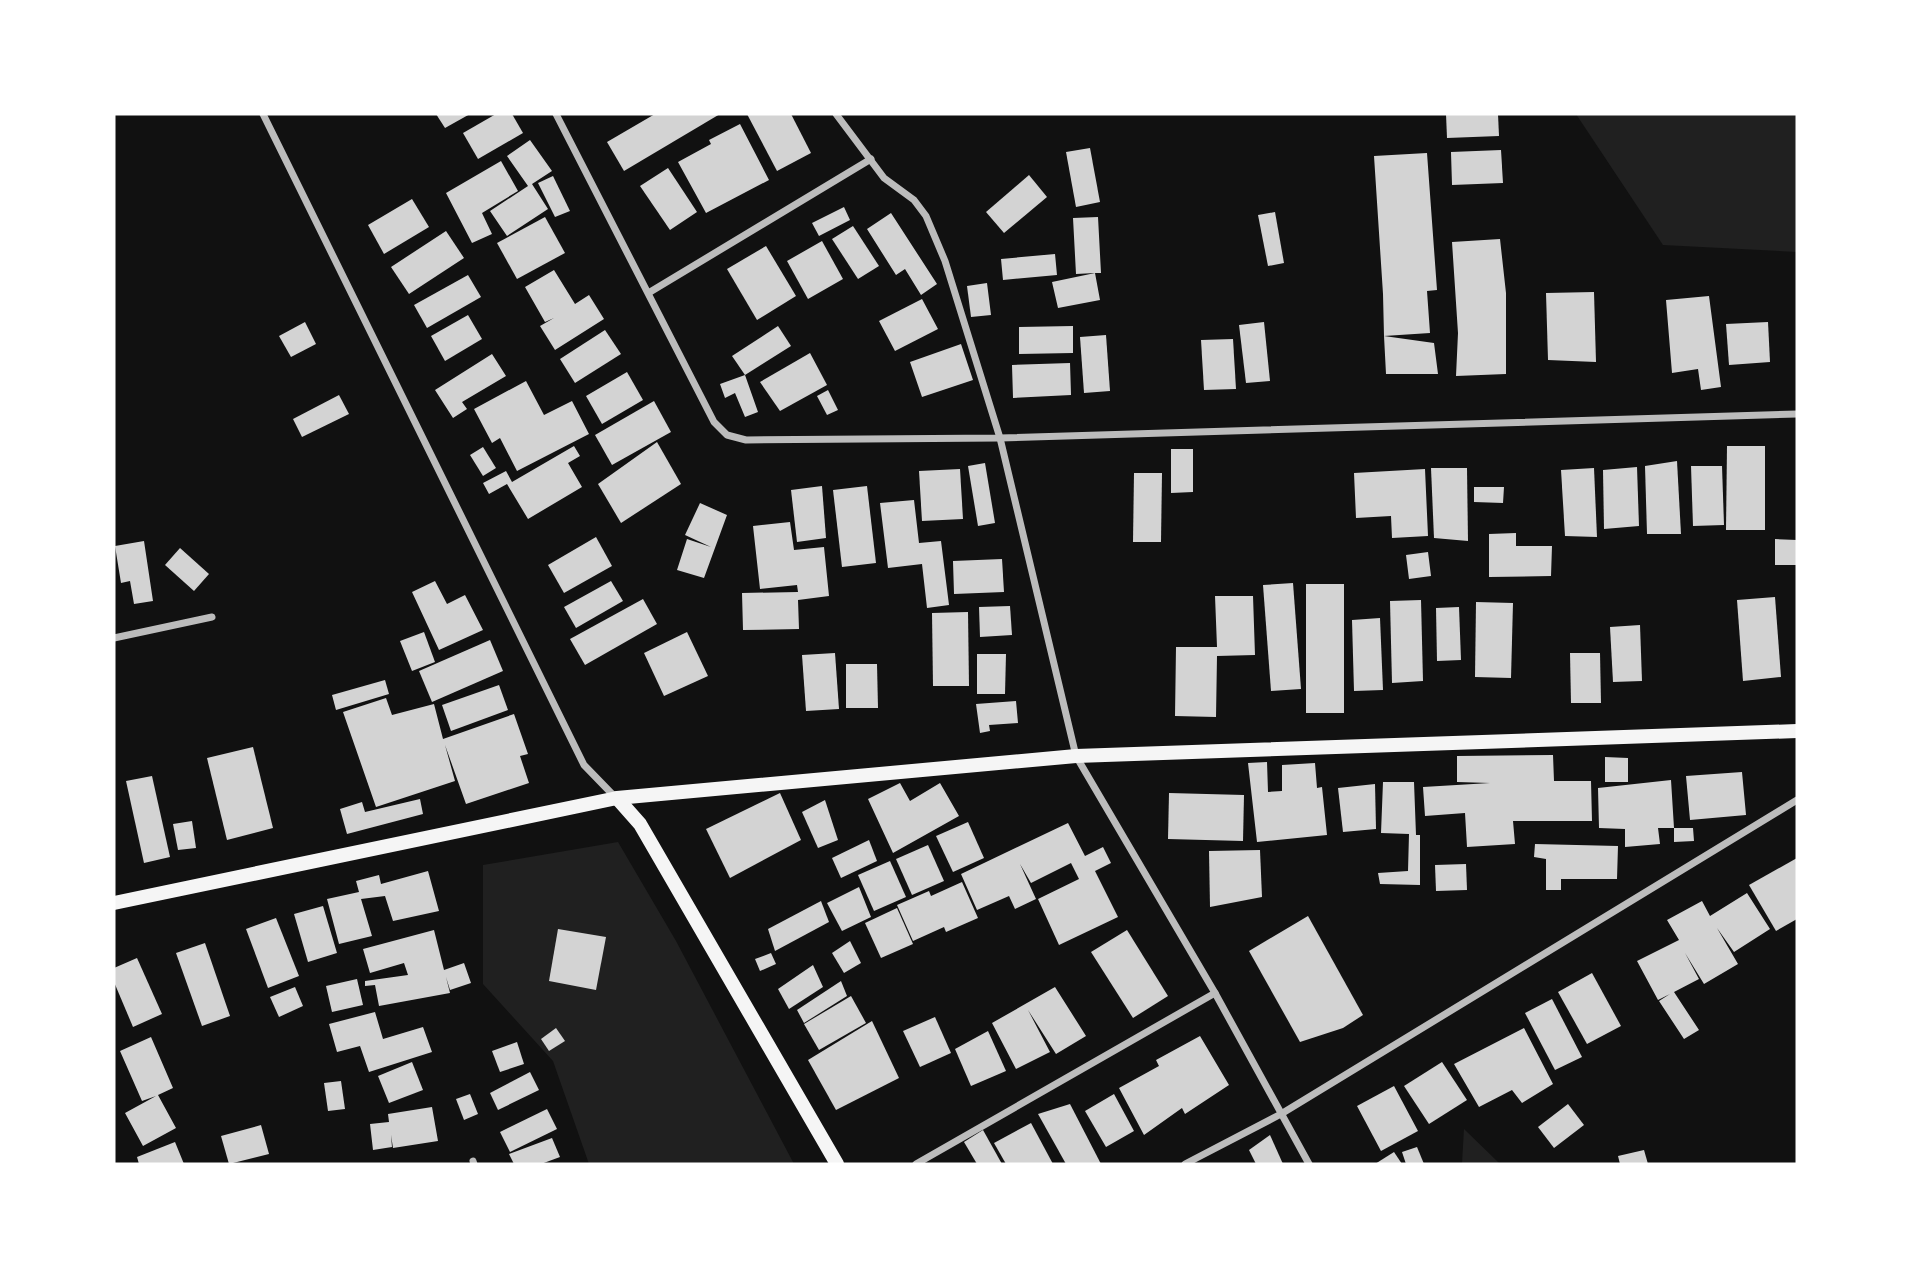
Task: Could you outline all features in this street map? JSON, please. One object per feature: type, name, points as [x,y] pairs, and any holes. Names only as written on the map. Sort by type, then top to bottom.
[{"type":"main road","points":[[114,904],[617,798],[1076,756],[1797,731]]},
{"type":"main road","points":[[617,798],[640,824],[837,1164]]},
{"type":"street","points":[[263,114],[584,765],[617,798]]},
{"type":"street","points":[[556,114],[715,422],[727,435],[746,440],[1000,438],[1797,414]]},
{"type":"street","points":[[836,114],[884,178],[914,200],[926,216],[945,261],[1000,438],[1076,756],[1215,993],[1308,1164]]},
{"type":"street","points":[[650,292],[871,159]]},
{"type":"street","points":[[114,638],[212,617]]},
{"type":"street","points":[[1185,1164],[1281,1114],[1797,800]]},
{"type":"street","points":[[916,1164],[1215,993]]},
{"type":"shaded area","points":[[1576,114],[1797,114],[1797,252],[1663,245]]},
{"type":"shaded area","points":[[618,842],[676,941],[794,1164],[589,1164],[553,1061],[483,984],[483,865]]},
{"type":"shaded area","points":[[1464,1129],[1500,1164],[1462,1164]]},
{"type":"building","points":[[436,114],[470,114],[445,128]]},
{"type":"building","points":[[496,114],[512,114],[523,133],[478,159],[463,133]]},
{"type":"building","points":[[655,114],[720,114],[624,171],[607,142]]},
{"type":"building","points":[[747,114],[791,114],[811,153],[777,171]]},
{"type":"building","points":[[1446,114],[1498,114],[1499,136],[1447,138]]},
{"type":"building","points":[[740,124],[769,180],[706,213],[678,162],[711,144],[709,140]]},
{"type":"building","points":[[530,140],[552,171],[532,184],[548,209],[507,236],[490,211],[528,186],[507,156]]},
{"type":"building","points":[[1090,148],[1100,202],[1076,207],[1066,152]]},
{"type":"building","points":[[1501,150],[1503,183],[1452,185],[1451,152]]},
{"type":"building","points":[[1427,153],[1437,290],[1427,291],[1430,333],[1384,336],[1374,156]]},
{"type":"building","points":[[501,161],[518,191],[482,213],[492,234],[472,243],[446,193]]},
{"type":"building","points":[[668,168],[697,212],[670,230],[640,186]]},
{"type":"building","points":[[1029,175],[1047,197],[1004,233],[986,212]]},
{"type":"building","points":[[553,176],[570,211],[555,217],[538,183]]},
{"type":"building","points":[[412,199],[429,227],[384,254],[368,225]]},
{"type":"building","points":[[844,207],[850,220],[819,236],[812,223]]},
{"type":"building","points":[[1275,212],[1284,263],[1268,266],[1258,215]]},
{"type":"building","points":[[891,213],[937,284],[921,295],[905,269],[896,275],[867,229]]},
{"type":"building","points":[[545,217],[565,253],[517,279],[497,243]]},
{"type":"building","points":[[1098,217],[1101,273],[1076,274],[1073,218]]},
{"type":"building","points":[[853,226],[879,266],[858,279],[832,239]]},
{"type":"building","points":[[446,231],[464,258],[409,294],[391,267]]},
{"type":"building","points":[[1500,239],[1506,293],[1506,374],[1456,376],[1458,333],[1452,242]]},
{"type":"building","points":[[822,241],[843,279],[808,299],[787,261]]},
{"type":"building","points":[[766,246],[796,296],[757,320],[727,269]]},
{"type":"building","points":[[1055,254],[1057,275],[1003,280],[1001,259]]},
{"type":"building","points":[[554,270],[575,304],[589,295],[604,319],[555,350],[540,326],[554,318],[545,322],[525,287]]},
{"type":"building","points":[[1095,273],[1100,300],[1058,308],[1052,282]]},
{"type":"building","points":[[468,275],[481,297],[427,328],[414,305]]},
{"type":"building","points":[[987,283],[991,315],[971,317],[967,286]]},
{"type":"building","points":[[1594,292],[1596,362],[1548,360],[1546,293]]},
{"type":"building","points":[[1709,296],[1721,387],[1701,390],[1698,369],[1672,373],[1666,300]]},
{"type":"building","points":[[922,299],[938,329],[895,351],[879,321]]},
{"type":"building","points":[[468,315],[482,339],[445,361],[431,336]]},
{"type":"building","points":[[305,322],[316,344],[291,357],[279,336]]},
{"type":"building","points":[[1264,322],[1270,381],[1246,383],[1239,325]]},
{"type":"building","points":[[1768,322],[1770,362],[1729,365],[1726,324]]},
{"type":"building","points":[[778,326],[791,346],[745,375],[732,356]]},
{"type":"building","points":[[1073,326],[1073,353],[1019,354],[1019,327]]},
{"type":"building","points":[[605,330],[621,354],[575,383],[560,359]]},
{"type":"building","points":[[1106,335],[1110,391],[1084,393],[1080,337]]},
{"type":"building","points":[[1384,336],[1434,343],[1438,374],[1386,374]]},
{"type":"building","points":[[1233,339],[1236,389],[1204,390],[1201,340]]},
{"type":"building","points":[[961,344],[973,380],[922,397],[910,362]]},
{"type":"building","points":[[810,353],[827,385],[780,411],[760,382]]},
{"type":"building","points":[[492,354],[506,376],[462,402],[467,409],[453,418],[435,390]]},
{"type":"building","points":[[1070,363],[1071,395],[1013,398],[1012,365]]},
{"type":"building","points":[[627,372],[643,400],[602,424],[586,396]]},
{"type":"building","points":[[745,375],[758,412],[745,417],[735,393],[725,398],[720,384]]},
{"type":"building","points":[[526,381],[544,415],[572,401],[589,434],[517,471],[500,438],[492,443],[474,409]]},
{"type":"building","points":[[828,390],[838,410],[827,415],[817,396]]},
{"type":"building","points":[[339,395],[349,414],[302,437],[293,419]]},
{"type":"building","points":[[654,401],[671,432],[612,465],[595,435]]},
{"type":"building","points":[[657,442],[681,484],[621,523],[598,484]]},
{"type":"building","points":[[574,446],[580,456],[568,463],[582,487],[528,519],[507,484],[489,494],[483,483],[506,471],[512,482]]},
{"type":"building","points":[[1727,446],[1765,446],[1765,530],[1726,530]]},
{"type":"building","points":[[483,447],[496,468],[483,476],[470,455]]},
{"type":"building","points":[[1171,449],[1193,449],[1193,492],[1171,493]]},
{"type":"building","points":[[1677,461],[1681,534],[1647,534],[1645,466]]},
{"type":"building","points":[[985,463],[995,523],[978,526],[968,466]]},
{"type":"building","points":[[1691,466],[1722,466],[1724,525],[1693,526]]},
{"type":"building","points":[[1637,467],[1639,526],[1604,529],[1603,470]]},
{"type":"building","points":[[1431,468],[1467,468],[1468,541],[1434,538]]},
{"type":"building","points":[[1594,468],[1597,537],[1565,536],[1561,470]]},
{"type":"building","points":[[960,469],[963,519],[922,521],[919,471]]},
{"type":"building","points":[[1425,469],[1428,536],[1392,538],[1391,516],[1356,518],[1354,473]]},
{"type":"building","points":[[1134,473],[1162,473],[1161,542],[1133,542]]},
{"type":"building","points":[[822,486],[826,538],[797,542],[791,490]]},
{"type":"building","points":[[867,486],[876,563],[842,567],[833,490]]},
{"type":"building","points":[[1474,487],[1504,487],[1503,503],[1474,502]]},
{"type":"building","points":[[914,500],[919,543],[941,541],[949,605],[927,608],[922,564],[888,568],[880,503]]},
{"type":"building","points":[[700,503],[727,515],[704,578],[677,570],[687,539],[711,547],[685,535]]},
{"type":"building","points":[[790,522],[794,550],[824,547],[829,596],[798,600],[799,629],[743,630],[742,593],[798,592],[797,585],[760,589],[753,526]]},
{"type":"building","points":[[1516,533],[1516,546],[1552,546],[1551,576],[1489,577],[1489,534]]},
{"type":"building","points":[[596,537],[612,566],[564,593],[548,565]]},
{"type":"building","points":[[1775,539],[1797,540],[1797,565],[1775,565]]},
{"type":"building","points":[[144,541],[153,601],[134,604],[130,581],[121,583],[115,546]]},
{"type":"building","points":[[180,548],[209,574],[194,591],[165,565]]},
{"type":"building","points":[[1428,552],[1431,576],[1409,579],[1406,555]]},
{"type":"building","points":[[1002,559],[1004,592],[954,594],[953,561]]},
{"type":"building","points":[[435,581],[447,604],[465,595],[483,630],[439,650],[412,592]]},
{"type":"building","points":[[611,581],[623,601],[576,628],[564,607]]},
{"type":"building","points":[[1293,583],[1301,689],[1271,691],[1263,585]]},
{"type":"building","points":[[1306,584],[1344,584],[1344,713],[1306,713]]},
{"type":"building","points":[[1215,596],[1253,596],[1255,655],[1217,656],[1216,717],[1175,716],[1176,647],[1217,647]]},
{"type":"building","points":[[1775,597],[1781,677],[1743,681],[1737,600]]},
{"type":"building","points":[[643,599],[657,624],[585,665],[570,639]]},
{"type":"building","points":[[1421,600],[1423,681],[1392,683],[1390,601]]},
{"type":"building","points":[[1476,602],[1513,603],[1511,678],[1475,677]]},
{"type":"building","points":[[1010,606],[1012,635],[980,637],[979,607]]},
{"type":"building","points":[[1459,607],[1461,660],[1437,661],[1436,608]]},
{"type":"building","points":[[968,612],[969,686],[933,686],[932,613]]},
{"type":"building","points":[[1380,618],[1383,690],[1354,691],[1352,620]]},
{"type":"building","points":[[1640,625],[1642,681],[1613,682],[1610,627]]},
{"type":"building","points":[[424,632],[435,662],[412,671],[400,641]]},
{"type":"building","points":[[687,632],[708,676],[664,696],[644,653]]},
{"type":"building","points":[[490,640],[503,671],[432,702],[419,671]]},
{"type":"building","points":[[835,653],[839,709],[806,711],[802,655]]},
{"type":"building","points":[[1570,653],[1600,653],[1601,703],[1571,703]]},
{"type":"building","points":[[977,654],[1006,654],[1005,694],[977,694]]},
{"type":"building","points":[[846,664],[877,664],[878,708],[846,708]]},
{"type":"building","points":[[385,680],[389,694],[336,710],[332,695]]},
{"type":"building","points":[[499,685],[508,710],[451,731],[442,705]]},
{"type":"building","points":[[386,698],[392,715],[434,704],[443,739],[514,714],[528,754],[520,756],[529,783],[466,804],[445,745],[455,781],[376,807],[343,712]]},
{"type":"building","points":[[1016,701],[1018,723],[989,725],[990,731],[980,733],[976,704]]},
{"type":"building","points":[[253,747],[273,828],[227,840],[207,758]]},
{"type":"building","points":[[1553,755],[1554,781],[1591,781],[1592,821],[1513,821],[1515,844],[1467,847],[1465,813],[1425,816],[1423,787],[1490,783],[1457,782],[1457,756]]},
{"type":"building","points":[[1605,757],[1628,758],[1628,782],[1605,782]]},
{"type":"building","points":[[1267,762],[1268,792],[1282,791],[1282,765],[1315,763],[1317,788],[1322,787],[1327,835],[1257,842],[1248,763]]},
{"type":"building","points":[[1742,772],[1746,815],[1690,820],[1686,776]]},
{"type":"building","points":[[152,776],[170,857],[144,863],[126,781]]},
{"type":"building","points":[[1671,780],[1674,828],[1658,828],[1660,844],[1625,847],[1625,829],[1599,828],[1598,788]]},
{"type":"building","points":[[1383,782],[1414,782],[1416,835],[1420,835],[1420,885],[1380,884],[1378,873],[1408,871],[1409,834],[1381,833]]},
{"type":"building","points":[[900,783],[910,801],[940,783],[959,816],[893,853],[868,799]]},
{"type":"building","points":[[1375,784],[1376,829],[1343,832],[1338,788]]},
{"type":"building","points":[[780,793],[801,840],[730,878],[706,829]]},
{"type":"building","points":[[1169,793],[1244,795],[1243,841],[1168,839]]},
{"type":"building","points":[[420,799],[423,814],[347,834],[340,809],[362,802],[365,812]]},
{"type":"building","points":[[825,800],[838,840],[818,848],[802,812]]},
{"type":"building","points":[[192,821],[196,848],[178,850],[173,824]]},
{"type":"building","points":[[968,822],[984,858],[953,872],[936,836]]},
{"type":"building","points":[[1068,823],[1085,856],[1103,847],[1111,863],[1095,871],[1118,917],[1059,945],[1038,899],[1079,879],[1071,863],[1031,883],[1020,864],[1036,899],[1015,909],[1009,896],[977,910],[961,874]]},
{"type":"building","points":[[1674,828],[1693,828],[1694,841],[1674,842]]},
{"type":"building","points":[[869,840],[877,861],[841,878],[832,858]]},
{"type":"building","points":[[1535,844],[1618,846],[1617,879],[1561,879],[1561,890],[1546,890],[1546,859],[1534,857]]},
{"type":"building","points":[[928,845],[944,881],[912,895],[896,859]]},
{"type":"building","points":[[1260,850],[1262,897],[1210,907],[1209,851]]},
{"type":"building","points":[[1797,858],[1797,919],[1776,931],[1749,885]]},
{"type":"building","points":[[890,861],[906,897],[874,911],[858,875]]},
{"type":"building","points":[[1466,864],[1467,890],[1436,891],[1435,865]]},
{"type":"building","points":[[428,871],[439,911],[393,921],[385,896],[361,899],[372,936],[339,944],[327,899],[359,892],[356,881],[379,875],[381,884]]},
{"type":"building","points":[[962,882],[978,918],[946,932],[944,927],[913,941],[897,905],[929,891],[931,896]]},
{"type":"building","points":[[859,887],[871,917],[842,931],[827,903]]},
{"type":"building","points":[[1747,893],[1770,929],[1734,952],[1717,928],[1738,964],[1704,984],[1685,953],[1699,979],[1674,992],[1699,1030],[1684,1039],[1659,1001],[1670,994],[1658,1000],[1637,961],[1679,940],[1667,920],[1702,901],[1710,916]]},
{"type":"building","points":[[821,901],[829,922],[775,951],[768,929]]},
{"type":"building","points":[[323,906],[337,953],[308,962],[294,914]]},
{"type":"building","points":[[897,908],[913,944],[881,958],[865,923]]},
{"type":"building","points":[[1308,916],[1363,1015],[1343,1028],[1300,1042],[1249,951]]},
{"type":"building","points":[[276,918],[299,976],[268,988],[246,929]]},
{"type":"building","points":[[558,929],[606,937],[596,990],[549,981]]},
{"type":"building","points":[[434,930],[444,970],[464,963],[471,983],[450,990],[446,977],[450,993],[379,1006],[375,985],[365,986],[365,981],[408,975],[404,963],[370,973],[363,949]]},
{"type":"building","points":[[1127,930],[1168,996],[1133,1018],[1091,952]]},
{"type":"building","points":[[850,941],[861,963],[844,973],[832,953]]},
{"type":"building","points":[[205,943],[230,1016],[202,1026],[176,953]]},
{"type":"building","points":[[771,953],[776,964],[760,971],[755,959]]},
{"type":"building","points":[[137,958],[162,1014],[133,1027],[114,982],[114,968]]},
{"type":"building","points":[[813,965],[823,987],[789,1009],[778,989]]},
{"type":"building","points":[[1592,973],[1621,1026],[1587,1044],[1558,992]]},
{"type":"building","points":[[357,979],[363,1005],[332,1012],[326,986]]},
{"type":"building","points":[[841,981],[847,996],[804,1023],[797,1010]]},
{"type":"building","points":[[295,987],[303,1006],[279,1017],[270,997]]},
{"type":"building","points":[[1055,987],[1086,1036],[1056,1054],[1028,1010],[1050,1052],[1016,1069],[992,1023]]},
{"type":"building","points":[[851,996],[866,1023],[819,1050],[804,1024]]},
{"type":"building","points":[[1552,999],[1582,1057],[1555,1070],[1525,1013]]},
{"type":"building","points":[[375,1012],[383,1039],[423,1027],[432,1052],[369,1072],[360,1046],[337,1052],[329,1024]]},
{"type":"building","points":[[935,1017],[951,1053],[920,1067],[903,1031]]},
{"type":"building","points":[[872,1021],[899,1078],[836,1110],[808,1060]]},
{"type":"building","points":[[556,1028],[565,1041],[549,1051],[541,1039]]},
{"type":"building","points":[[1524,1028],[1553,1084],[1522,1103],[1512,1090],[1479,1107],[1454,1064]]},
{"type":"building","points":[[988,1031],[1006,1071],[971,1086],[955,1049]]},
{"type":"building","points":[[1200,1036],[1229,1085],[1185,1114],[1182,1108],[1144,1135],[1119,1088],[1159,1066],[1156,1060]]},
{"type":"building","points":[[151,1037],[173,1088],[158,1095],[176,1128],[143,1146],[125,1113],[156,1096],[142,1101],[120,1051]]},
{"type":"building","points":[[517,1042],[524,1064],[500,1072],[492,1051]]},
{"type":"building","points":[[412,1062],[423,1090],[389,1103],[378,1076]]},
{"type":"building","points":[[1442,1062],[1467,1100],[1429,1124],[1404,1086]]},
{"type":"building","points":[[530,1072],[539,1090],[498,1110],[490,1093]]},
{"type":"building","points":[[341,1081],[345,1109],[328,1111],[324,1083]]},
{"type":"building","points":[[1394,1086],[1418,1131],[1381,1151],[1357,1106]]},
{"type":"building","points":[[470,1094],[478,1114],[464,1120],[456,1099]]},
{"type":"building","points":[[1114,1094],[1134,1131],[1106,1147],[1085,1111]]},
{"type":"building","points":[[1070,1104],[1101,1164],[1066,1164],[1038,1114]]},
{"type":"building","points":[[1568,1104],[1584,1125],[1554,1148],[1538,1127]]},
{"type":"building","points":[[432,1107],[438,1141],[393,1148],[391,1135],[392,1147],[373,1150],[370,1124],[389,1122],[388,1114]]},
{"type":"building","points":[[547,1109],[557,1129],[510,1152],[500,1132]]},
{"type":"building","points":[[1031,1123],[1053,1164],[1006,1164],[994,1143]]},
{"type":"building","points":[[261,1125],[269,1154],[229,1164],[221,1136]]},
{"type":"building","points":[[983,1130],[1002,1164],[977,1164],[964,1142]]},
{"type":"building","points":[[1270,1135],[1283,1164],[1256,1164],[1249,1150]]},
{"type":"building","points":[[552,1138],[560,1157],[541,1164],[514,1164],[509,1154]]},
{"type":"building","points":[[175,1142],[184,1164],[139,1164],[137,1157]]},
{"type":"building","points":[[1417,1147],[1424,1164],[1406,1164],[1402,1152]]},
{"type":"building","points":[[1644,1150],[1648,1164],[1620,1164],[1618,1156]]},
{"type":"building","points":[[1394,1152],[1402,1164],[1375,1164]]}]
